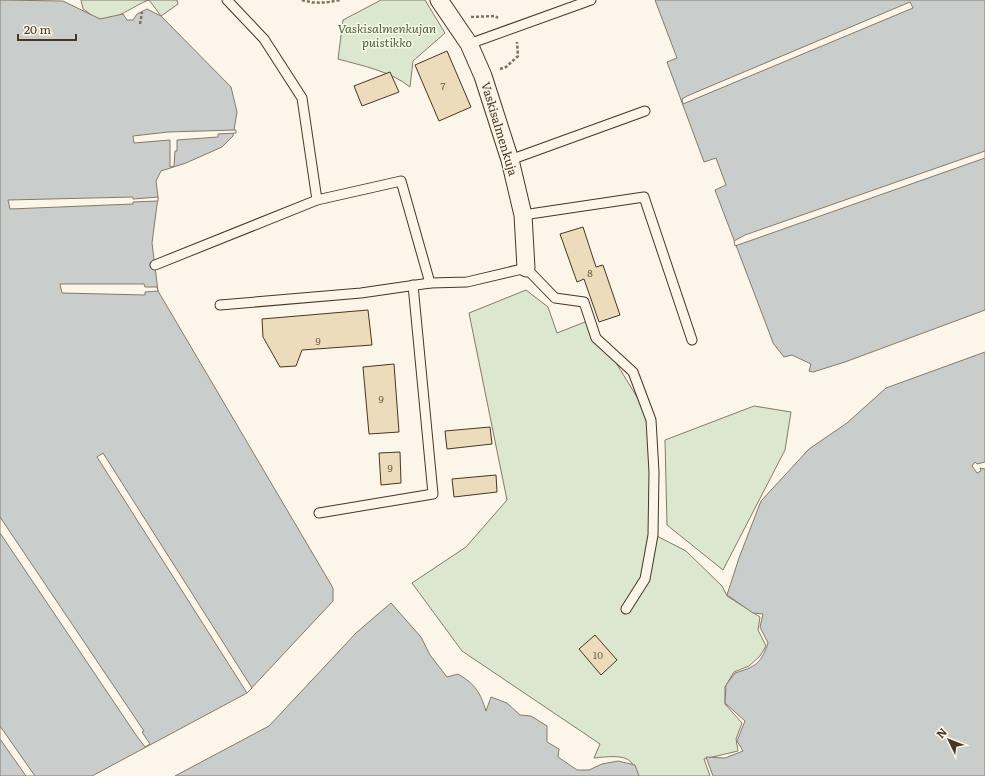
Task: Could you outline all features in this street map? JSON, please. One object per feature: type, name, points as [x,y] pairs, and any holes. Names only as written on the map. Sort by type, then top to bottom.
[{"type":"street","name":"Vaskisalmenkuja","points":[[439,0],[468,44],[483,76],[510,160],[523,215],[526,268]]},
{"type":"lane","points":[[227,0],[264,39],[302,98],[316,200]]},
{"type":"lane","points":[[468,44],[591,0]]},
{"type":"lane","points":[[510,160],[645,111]]},
{"type":"lane","points":[[154,265],[316,200],[401,181],[430,283]]},
{"type":"lane","points":[[523,215],[644,197],[692,340]]},
{"type":"lane","points":[[220,305],[360,293],[430,283],[467,282],[526,268],[555,298],[584,302],[596,338],[633,372],[651,420],[654,472],[653,534],[646,579],[626,609]]},
{"type":"lane","points":[[319,512],[433,494],[414,286]]},
{"type":"path","points":[[302,0],[313,4],[340,0]]},
{"type":"path","points":[[140,24],[142,12]]},
{"type":"green space","points":[[81,0],[149,0],[118,16],[99,19],[83,9]]},
{"type":"green space","points":[[149,0],[177,0],[178,4],[161,16]]},
{"type":"green space","name":"Vaskisalmenkujan puistikko","points":[[381,0],[425,0],[445,33],[413,61],[410,87],[402,81],[385,73],[338,59],[343,20]]},
{"type":"green space","points":[[526,290],[548,307],[557,333],[590,320],[651,420],[653,534],[686,551],[722,586],[727,596],[760,617],[758,630],[766,646],[760,656],[749,666],[734,672],[725,687],[725,704],[742,723],[736,739],[738,751],[704,759],[710,776],[638,776],[628,759],[619,757],[594,758],[600,744],[462,651],[412,583],[466,547],[507,500],[469,313]]},
{"type":"green space","points":[[754,406],[791,412],[785,450],[723,570],[667,525],[665,440]]},
{"type":"shaded area","points":[[0,0],[63,1],[100,19],[123,14],[127,20],[133,20],[137,14],[147,9],[161,16],[231,87],[237,112],[233,136],[222,147],[186,163],[161,171],[156,181],[158,197],[152,243],[158,291],[333,588],[333,601],[247,693],[92,776],[0,776]]},
{"type":"shaded area","points":[[655,0],[985,0],[985,310],[845,362],[813,372],[809,371],[811,364],[792,355],[784,357],[773,343],[715,190],[726,185],[716,158],[704,162],[667,62],[677,58]]},
{"type":"shaded area","points":[[985,352],[985,462],[977,464],[975,462],[972,466],[977,473],[981,471],[980,468],[985,469],[985,776],[713,776],[706,757],[725,758],[743,751],[737,741],[745,721],[725,703],[726,685],[735,673],[748,669],[760,660],[768,643],[760,627],[763,614],[753,613],[727,595],[739,558],[761,501],[809,449],[847,423],[886,388]]},
{"type":"shaded area","points":[[391,603],[421,637],[430,655],[447,677],[458,674],[469,682],[482,699],[486,711],[491,697],[507,703],[520,715],[531,716],[547,726],[547,742],[559,749],[558,757],[577,770],[589,770],[602,764],[618,761],[635,765],[639,776],[175,776],[269,726],[357,632]]},
{"type":"pier","points":[[910,2],[913,8],[683,104],[682,99],[687,96]]},
{"type":"pier","points":[[236,130],[236,133],[218,134],[218,137],[177,140],[177,151],[175,151],[174,166],[170,167],[170,140],[134,143],[133,136],[168,132]]},
{"type":"pier","points":[[985,151],[985,158],[735,246],[734,241],[745,235]]},
{"type":"pier","points":[[133,197],[133,199],[158,197],[158,201],[133,202],[133,204],[10,209],[8,200]]},
{"type":"pier","points":[[60,284],[144,284],[145,287],[157,287],[158,291],[145,292],[145,295],[62,293]]},
{"type":"pier","points":[[103,453],[252,688],[247,693],[97,457]]},
{"type":"pier","points":[[0,517],[144,731],[142,732],[150,744],[145,747],[136,735],[0,533]]},
{"type":"pier","points":[[0,726],[35,776],[26,776],[0,739]]},
{"type":"building","points":[[447,51],[471,107],[439,121],[415,65]]},
{"type":"building","points":[[390,72],[399,92],[362,106],[354,86]]},
{"type":"building","points":[[583,227],[596,267],[603,265],[620,315],[599,322],[584,279],[577,282],[560,234]]},
{"type":"building","points":[[368,310],[372,345],[302,350],[296,366],[280,367],[263,337],[262,319]]},
{"type":"building","points":[[394,364],[399,432],[369,434],[363,367]]},
{"type":"building","points":[[490,427],[492,444],[447,449],[445,431]]},
{"type":"building","points":[[400,452],[401,483],[381,485],[379,453]]},
{"type":"building","points":[[496,475],[497,492],[454,497],[452,479]]},
{"type":"building","points":[[595,635],[617,660],[601,675],[579,649]]}]
